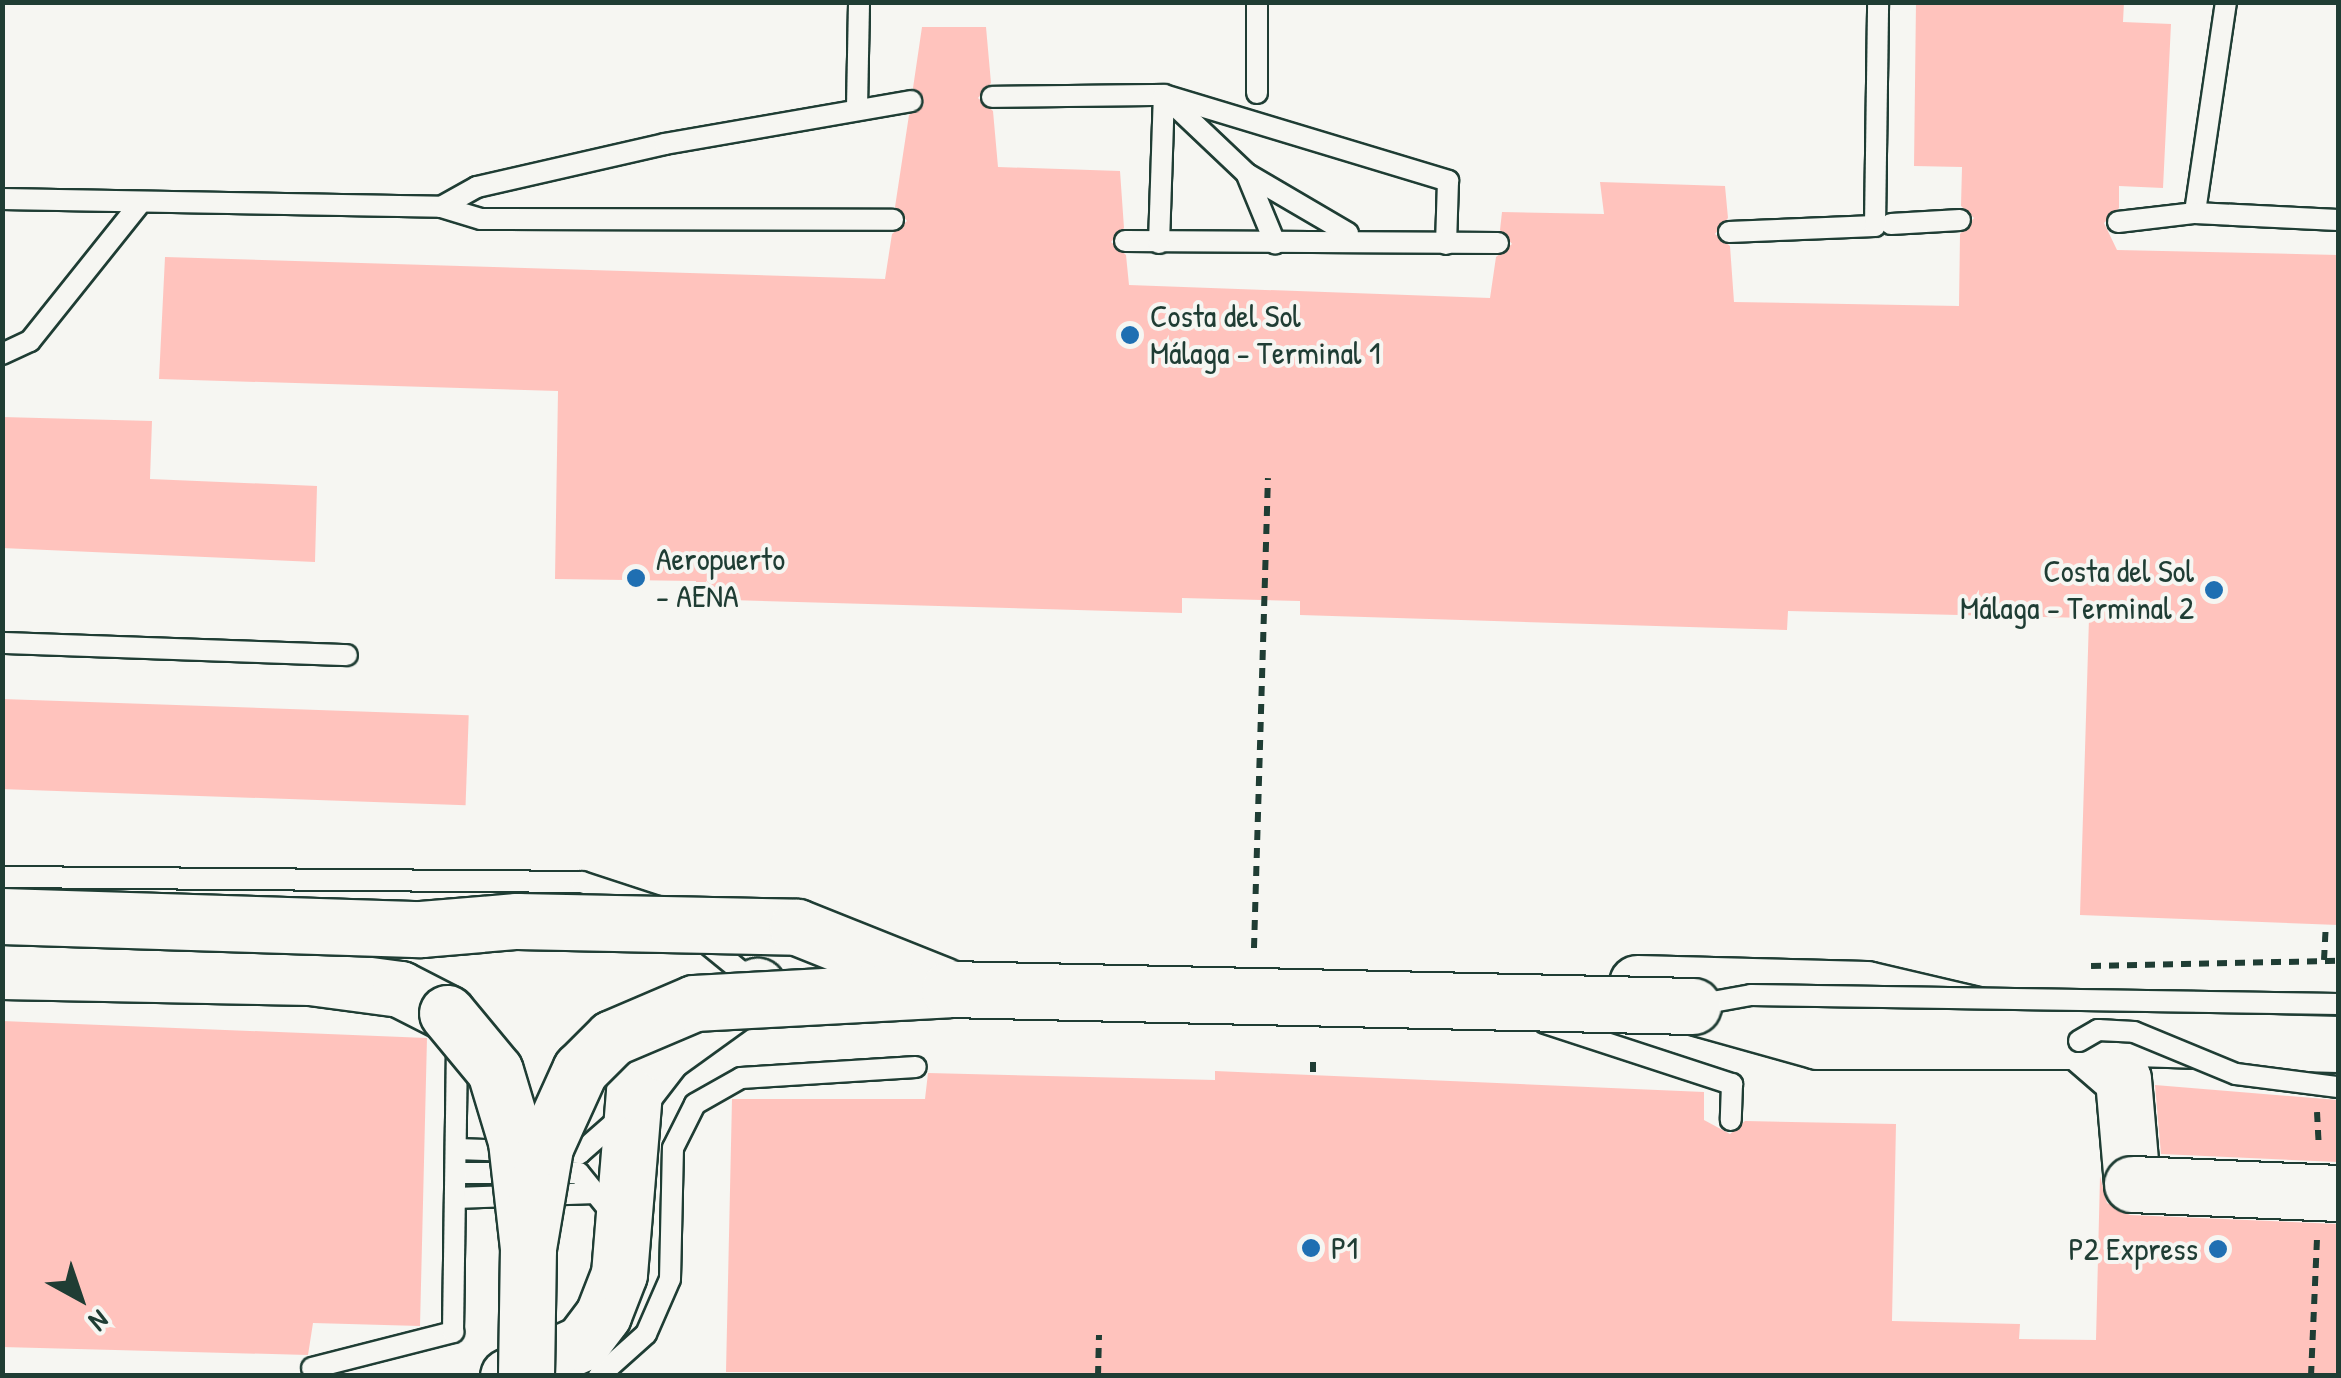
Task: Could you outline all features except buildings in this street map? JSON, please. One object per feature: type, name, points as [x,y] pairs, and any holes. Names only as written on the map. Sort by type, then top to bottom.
[{"type":"street","points":[[2,916],[421,929],[517,921],[797,927],[949,988]]},
{"type":"street","points":[[2,971],[310,977],[400,988],[447,1013],[495,1071],[516,1141],[528,1248],[526,1376]]},
{"type":"street","points":[[508,1376],[582,1343],[603,1315],[620,1274],[608,1209],[630,1108],[664,1054],[758,985],[1464,978],[1866,989],[2068,1036],[2338,1044]]},
{"type":"street","points":[[528,1248],[557,1110],[612,1038],[694,1003],[949,988],[1693,1006],[1818,1041],[2079,1041],[2123,1078],[2132,1184],[2338,1193]]},
{"type":"lane","points":[[857,108],[858,2]]},
{"type":"lane","points":[[1257,2],[1257,92]]},
{"type":"lane","points":[[1729,232],[1874,226],[1878,2]]},
{"type":"lane","points":[[2195,213],[2226,2]]},
{"type":"lane","points":[[1164,95],[1247,174],[1327,228],[1387,242]]},
{"type":"lane","points":[[1159,243],[1164,95]]},
{"type":"lane","points":[[992,97],[1164,95],[1448,181],[1446,244]]},
{"type":"lane","points":[[441,207],[496,183],[857,108],[911,101]]},
{"type":"lane","points":[[1247,174],[1276,243]]},
{"type":"lane","points":[[2,199],[441,207],[481,219],[894,220]]},
{"type":"lane","points":[[2,354],[30,341],[142,202]]},
{"type":"lane","points":[[2118,222],[2195,213],[2338,220]]},
{"type":"lane","points":[[1890,224],[1960,220]]},
{"type":"lane","points":[[1124,241],[1498,243]]},
{"type":"lane","points":[[2,643],[346,656]]},
{"type":"lane","points":[[2,877],[582,882],[650,898],[758,985]]},
{"type":"lane","points":[[1693,1006],[1751,995],[2338,1004]]},
{"type":"lane","points":[[1479,1001],[1732,1084],[1731,1120]]},
{"type":"lane","points":[[312,1368],[453,1332],[458,1046],[427,1017]]},
{"type":"lane","points":[[2079,1041],[2098,1030],[2134,1032],[2236,1074],[2338,1087]]},
{"type":"lane","points":[[598,1376],[646,1334],[670,1279],[674,1148],[695,1104],[741,1078],[916,1067]]},
{"type":"lane","points":[[456,1149],[580,1153],[630,1108]]},
{"type":"lane","points":[[456,1173],[579,1174],[608,1209]]},
{"type":"lane","points":[[455,1198],[608,1209]]},
{"type":"path","points":[[1250,948],[1268,478]]},
{"type":"path","points":[[2324,960],[2326,925]]},
{"type":"path","points":[[2086,966],[2338,961]]},
{"type":"path","points":[[1313,1060],[1313,1072]]},
{"type":"path","points":[[1098,1376],[1099,1335]]},
{"type":"place","name":"Costa del Sol Málaga - Terminal 1","points":[[1130,335]]},
{"type":"place","name":"Aeropuerto - AENA","points":[[636,578]]},
{"type":"place","name":"Costa del Sol Málaga - Terminal 2","points":[[2214,590]]},
{"type":"place","name":"P1","points":[[1311,1248]]},
{"type":"place","name":"P2 Express","points":[[2218,1249]]}]
